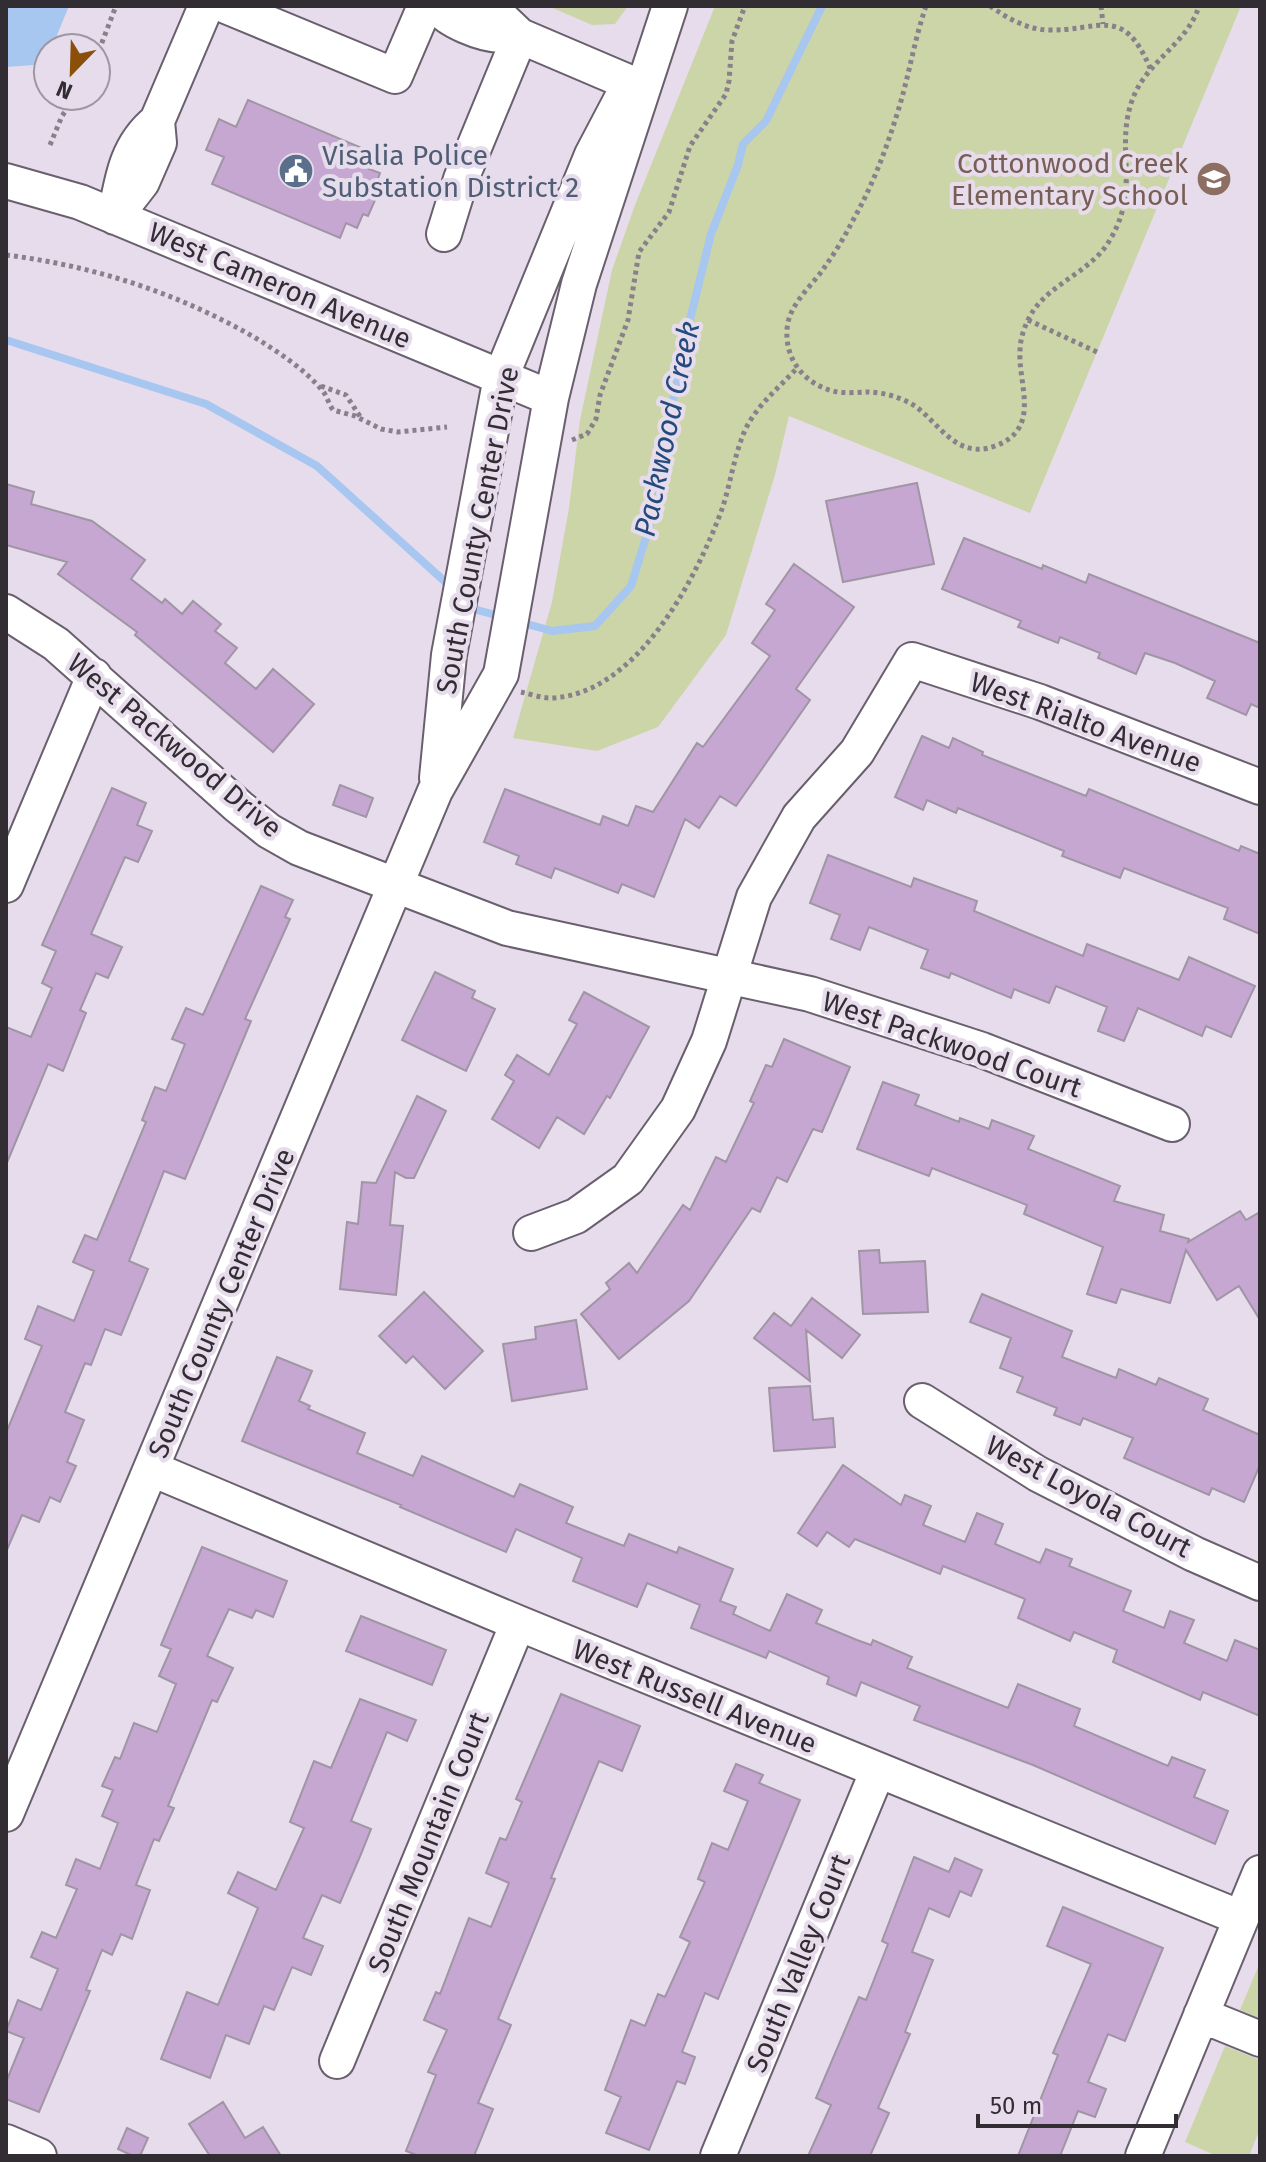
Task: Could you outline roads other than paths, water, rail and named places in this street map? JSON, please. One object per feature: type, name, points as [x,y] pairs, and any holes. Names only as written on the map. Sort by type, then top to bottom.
[{"type":"street","points":[[115,217],[123,175],[141,134],[157,121],[206,6]]},
{"type":"street","points":[[226,6],[395,76],[425,6]]},
{"type":"street","points":[[437,6],[442,14],[491,35],[520,36]]},
{"type":"street","points":[[476,6],[499,16],[520,36],[636,85]]},
{"type":"street","name":"South County Center Drive","points":[[6,1814],[435,791],[510,682],[521,571],[551,398],[579,284],[636,85],[668,11]]},
{"type":"street","points":[[444,234],[461,179],[520,36]]},
{"type":"street","name":"South County Center Drive","points":[[435,791],[449,655],[501,377],[592,155],[636,85]]},
{"type":"street","name":"West Cameron Avenue","points":[[6,181],[80,202],[551,398]]},
{"type":"street","name":"West Packwood Drive","points":[[6,612],[56,644],[239,807],[269,831],[299,848],[507,928],[727,978]]},
{"type":"street","name":"West Rialto Avenue","points":[[727,978],[754,897],[799,817],[857,752],[912,660],[1040,702],[1260,787]]},
{"type":"street","points":[[6,885],[94,676]]},
{"type":"street","points":[[531,1233],[576,1216],[628,1179],[678,1109],[709,1041],[727,978]]},
{"type":"street","name":"West Packwood Court","points":[[727,978],[810,994],[982,1050],[1172,1124]]},
{"type":"street","name":"West Loyola Court","points":[[922,1401],[1038,1474],[1194,1554],[1260,1583]]},
{"type":"street","name":"West Russell Avenue","points":[[152,1469],[518,1623],[1241,1918]]},
{"type":"street","name":"South Mountain Court","points":[[337,2061],[518,1623]]},
{"type":"street","name":"South Valley Court","points":[[718,2156],[878,1770]]},
{"type":"street","points":[[1151,2154],[1201,2015],[1260,1873]]},
{"type":"street","points":[[1201,2015],[1260,2039]]},
{"type":"street","points":[[6,2142],[39,2156]]},
{"type":"water","points":[[6,6],[69,6],[58,32],[32,32],[32,65],[6,67]]},
{"type":"waterway","name":"Packwood Creek","points":[[520,622],[552,631],[595,626],[631,586],[658,498],[671,410],[711,234],[743,144],[766,121],[822,6]]},
{"type":"waterway","name":"Packwood Creek","points":[[6,340],[206,404],[317,466],[452,588]]},
{"type":"waterway","name":"Packwood Creek","points":[[468,602],[477,610],[503,617]]},
{"type":"place","name":"Visalia Police Substation District 2","points":[[296,171]]},
{"type":"place","name":"Cottonwood Creek Elementary School","points":[[1214,179]]}]
